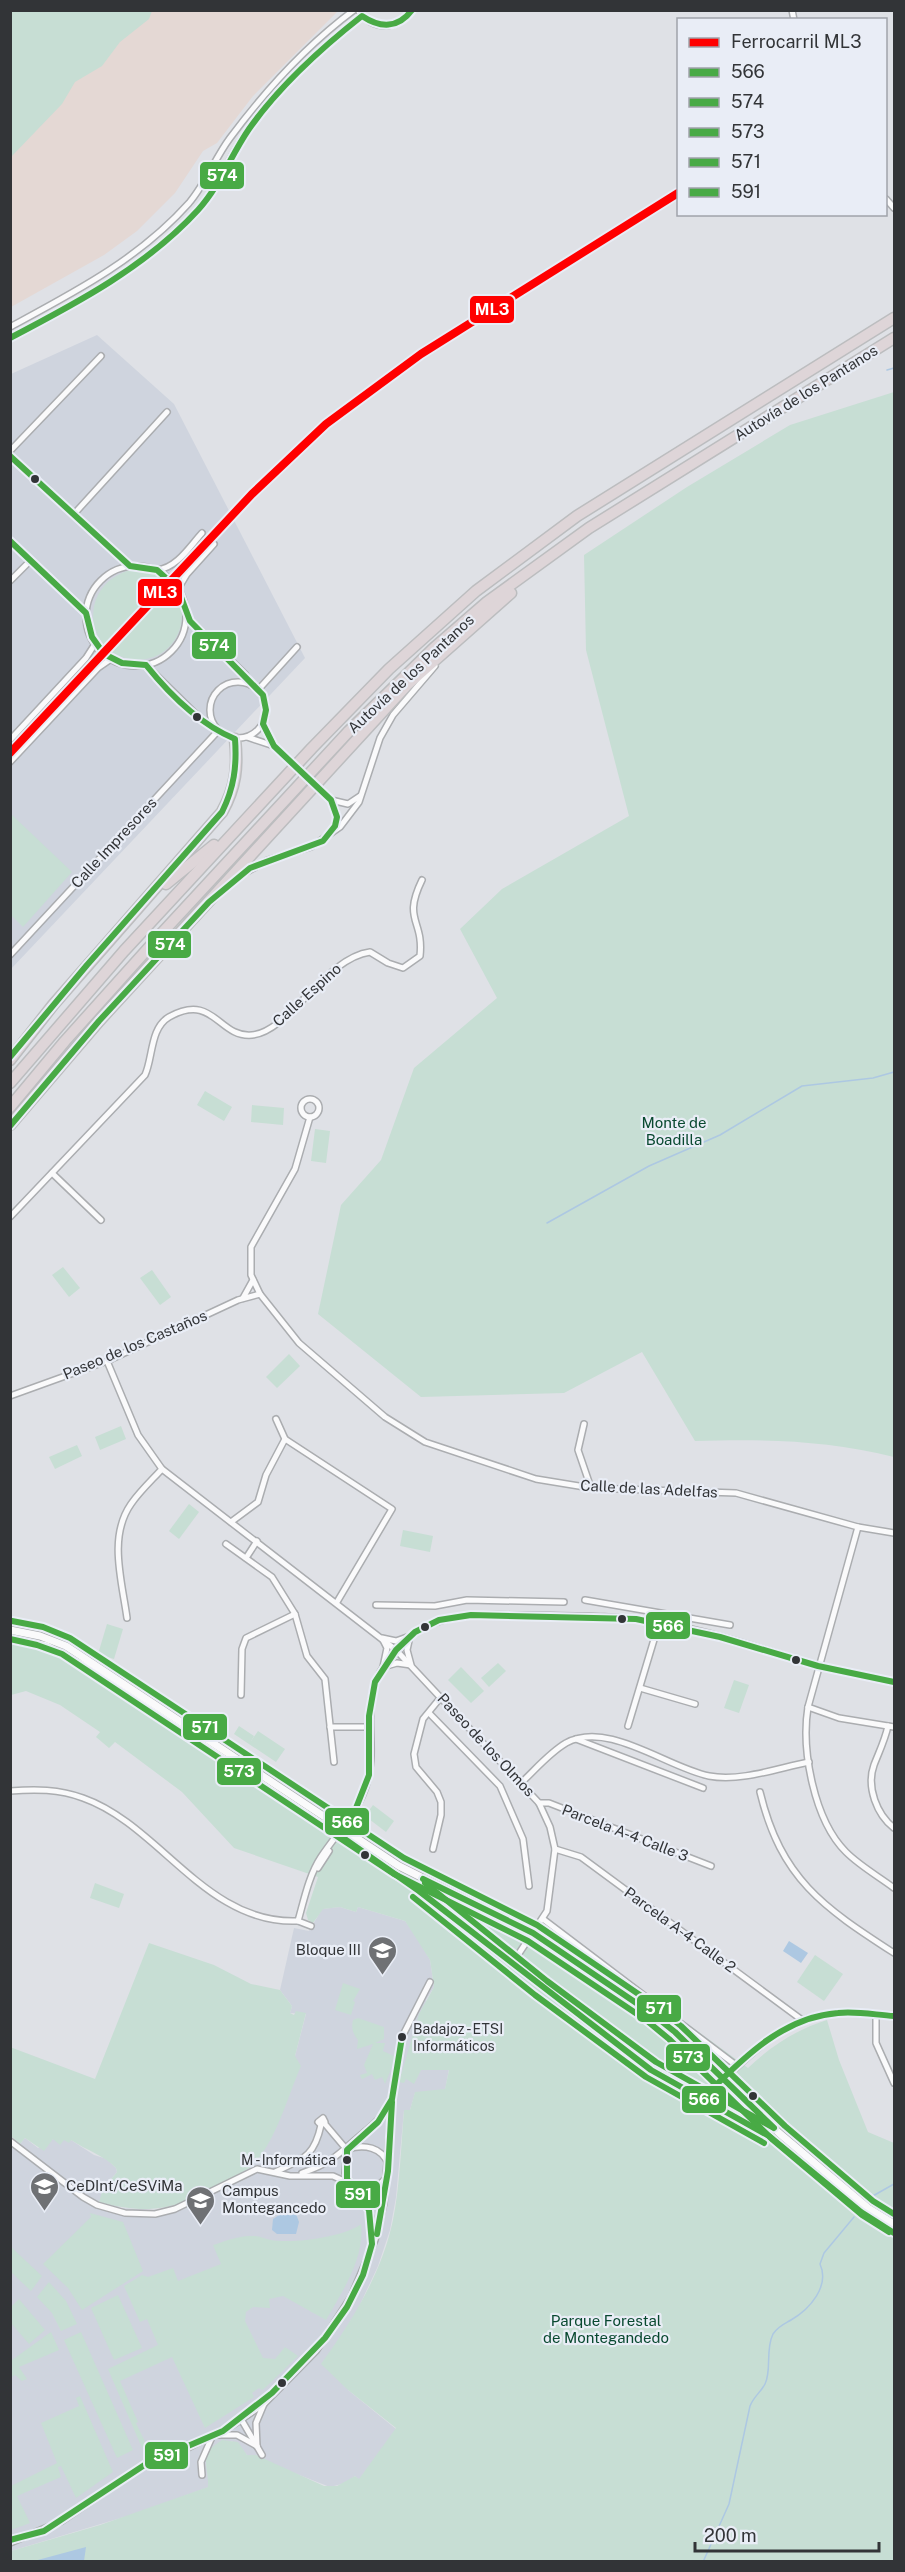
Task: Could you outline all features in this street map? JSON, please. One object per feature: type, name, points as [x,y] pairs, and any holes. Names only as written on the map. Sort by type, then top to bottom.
[{"type":"highway","points":[[866,334],[894,312]]},
{"type":"highway","name":"Autovía de los Pantanos","points":[[10,1083],[54,1030],[242,822],[389,669],[476,591],[577,516],[894,318]]},
{"type":"highway","name":"Autovía de los Pantanos","points":[[10,1107],[142,955],[349,731],[443,640],[487,602],[555,552],[894,339]]},
{"type":"highway","points":[[13,1123],[99,1021],[407,685],[555,552]]},
{"type":"highway","points":[[11,1058],[53,1005],[222,812],[231,797],[236,775],[235,739]]},
{"type":"highway","points":[[118,930],[159,890],[242,822]]},
{"type":"street","points":[[10,327],[122,263],[168,225],[203,184],[229,140],[285,72],[354,10]]},
{"type":"street","points":[[10,338],[130,271],[155,252],[199,208],[239,143],[281,92],[360,13],[372,24],[393,26],[403,21],[411,10]]},
{"type":"street","points":[[10,451],[101,356]]},
{"type":"street","points":[[74,514],[167,412]]},
{"type":"street","points":[[10,456],[130,566]]},
{"type":"street","points":[[157,570],[178,589],[186,616],[183,633],[175,648],[162,659],[146,665],[128,665],[111,659],[95,644],[88,629],[86,613],[90,596],[100,582],[114,571],[130,566],[166,570],[202,532]]},
{"type":"street","points":[[10,542],[86,613]]},
{"type":"street","points":[[178,589],[187,574],[214,544]]},
{"type":"street","points":[[10,581],[31,560]]},
{"type":"street","points":[[209,902],[250,868],[311,847],[331,834],[350,816],[363,794],[380,738],[393,715],[437,663],[493,608]]},
{"type":"street","points":[[186,616],[245,674],[251,685]]},
{"type":"street","points":[[10,740],[86,658],[95,644]]},
{"type":"street","points":[[258,690],[297,647]]},
{"type":"street","points":[[10,762],[98,668],[111,659]]},
{"type":"street","points":[[146,665],[202,720],[216,729],[235,739],[247,737],[274,746]]},
{"type":"street","points":[[216,729],[209,712],[211,701],[219,688],[229,683],[241,682],[251,685],[262,695],[266,710],[263,724],[274,746],[332,800],[348,804],[363,794]]},
{"type":"street","points":[[247,737],[263,724]]},
{"type":"street","name":"Calle Impresores","points":[[10,955],[216,729]]},
{"type":"street","points":[[331,834],[337,817],[332,800]]},
{"type":"street","name":"Calle Espino","points":[[10,1217],[145,1075],[151,1061],[151,1047],[166,1019],[185,1010],[198,1010],[213,1015],[238,1034],[253,1035],[270,1028],[347,959],[370,952],[388,963],[403,968],[420,956],[422,937],[413,919],[412,900],[422,880]]},
{"type":"street","name":"Calle de las Adelfas","points":[[310,1117],[295,1169],[251,1247],[250,1260],[254,1280],[260,1294],[299,1343],[385,1417],[425,1442],[536,1479],[591,1488],[736,1493],[858,1527],[894,1533]]},
{"type":"street","points":[[52,1173],[101,1220]]},
{"type":"street","points":[[243,1298],[254,1280]]},
{"type":"street","name":"Paseo de los Castaños","points":[[10,1396],[107,1361],[243,1298],[260,1294]]},
{"type":"street","name":"Paseo de los Olmos","points":[[107,1361],[138,1435],[162,1469],[337,1602],[396,1650],[539,1803],[555,1849],[547,1911],[512,1964]]},
{"type":"street","points":[[276,1419],[285,1439],[392,1509],[337,1602]]},
{"type":"street","points":[[584,1424],[578,1450],[591,1488]]},
{"type":"street","points":[[231,1522],[258,1502],[266,1475],[285,1439]]},
{"type":"street","points":[[127,1618],[117,1545],[122,1521],[131,1504],[162,1469]]},
{"type":"street","points":[[858,1527],[818,1665],[805,1723],[809,1762],[821,1816],[844,1850],[864,1868],[894,1888]]},
{"type":"street","points":[[246,1558],[257,1541]]},
{"type":"street","points":[[226,1544],[272,1577],[295,1614],[307,1656],[325,1679],[334,1762]]},
{"type":"street","points":[[376,1605],[447,1605],[467,1600],[564,1602]]},
{"type":"street","points":[[585,1600],[727,1625],[720,1637]]},
{"type":"street","points":[[609,1618],[612,1604]]},
{"type":"street","points":[[447,1605],[452,1617]]},
{"type":"street","points":[[241,1695],[242,1649],[246,1638],[295,1614]]},
{"type":"street","points":[[382,1638],[396,1641],[439,1620],[471,1615],[609,1618],[659,1623],[720,1637],[818,1665],[894,1682]]},
{"type":"street","points":[[628,1726],[659,1623]]},
{"type":"street","points":[[10,1630],[50,1640],[88,1659],[341,1832],[428,1896],[512,1964],[651,2070],[768,2135],[860,2211],[894,2233]]},
{"type":"street","points":[[383,1666],[410,1636]]},
{"type":"street","points":[[383,1666],[397,1663],[411,1665],[406,1650],[410,1636]]},
{"type":"street","points":[[10,1638],[47,1646],[83,1665],[341,1832],[399,1866],[533,1933],[664,2022],[788,2140],[868,2208],[894,2224]]},
{"type":"street","points":[[298,1921],[318,1863],[341,1832],[365,1788],[371,1757],[369,1727],[371,1699],[387,1648],[382,1638]]},
{"type":"street","points":[[640,1688],[694,1704]]},
{"type":"street","points":[[433,1849],[441,1815],[441,1802],[437,1792],[416,1767],[414,1754],[423,1719],[441,1697]]},
{"type":"street","points":[[808,1707],[839,1718],[891,1726],[874,1765],[873,1794],[881,1815],[894,1828]]},
{"type":"street","points":[[429,1713],[500,1786],[523,1839],[529,1886]]},
{"type":"street","points":[[330,1728],[369,1727]]},
{"type":"street","points":[[521,1783],[560,1747],[576,1738],[589,1736],[613,1739],[680,1767],[711,1776],[744,1775],[809,1762]]},
{"type":"street","points":[[576,1738],[703,1788]]},
{"type":"street","points":[[10,1791],[57,1791],[99,1804],[219,1896],[252,1912],[281,1920],[298,1921],[311,1926]]},
{"type":"street","points":[[760,1792],[767,1821],[777,1845],[804,1885],[832,1911],[894,1953]]},
{"type":"street","name":"Parcela A-4 Calle 3","points":[[539,1803],[549,1803],[711,1866]]},
{"type":"street","name":"Parcela A-4 Calle 2","points":[[555,1849],[581,1857],[802,2020]]},
{"type":"street","points":[[543,1919],[737,2066]]},
{"type":"street","points":[[10,2541],[62,2521],[143,2466],[214,2436],[241,2419],[264,2403],[303,2366],[336,2323],[351,2297],[370,2253],[380,2220],[387,2177],[392,2099],[402,2037],[430,1982]]},
{"type":"street","points":[[702,2099],[766,2039],[802,2020],[839,2013],[894,2016]]},
{"type":"street","points":[[876,2015],[876,2043],[894,2083]]},
{"type":"street","points":[[295,2176],[331,2161],[347,2150],[378,2122],[392,2099]]},
{"type":"street","points":[[275,2172],[301,2161],[310,2153],[323,2125],[347,2150],[345,2173],[350,2183]]},
{"type":"street","points":[[10,2141],[83,2197],[97,2205],[125,2213],[163,2212],[201,2198],[252,2170],[262,2168],[295,2176],[333,2176],[359,2189],[372,2217],[373,2238],[370,2253]]},
{"type":"street","points":[[347,2150],[363,2148],[379,2151],[388,2166]]},
{"type":"street","points":[[346,2161],[350,2155],[363,2148]]},
{"type":"street","points":[[359,2189],[375,2189],[387,2177]]},
{"type":"street","points":[[257,2446],[256,2423],[264,2403]]},
{"type":"street","points":[[241,2419],[262,2455]]},
{"type":"street","points":[[214,2436],[237,2435],[257,2446]]},
{"type":"street","points":[[202,2475],[201,2462],[214,2436]]},
{"type":"shaded area","points":[[11,11],[338,11],[253,96],[217,143],[203,151],[175,193],[137,231],[104,255],[11,307]]},
{"type":"shaded area","points":[[97,335],[174,404],[305,658],[11,969],[11,374]]},
{"type":"shaded area","name":"Campus Montegancedo","points":[[340,1907],[356,1912],[358,1907],[405,1921],[419,1940],[430,1960],[434,1987],[426,2000],[449,2069],[445,2090],[415,2093],[410,2110],[404,2110],[396,2197],[390,2230],[378,2266],[357,2311],[341,2336],[348,2390],[396,2429],[359,2480],[355,2476],[346,2483],[330,2487],[266,2462],[256,2455],[247,2455],[232,2441],[225,2442],[206,2459],[209,2487],[134,2514],[11,2551],[10,2136],[20,2144],[25,2138],[38,2148],[53,2139],[71,2140],[94,2155],[107,2159],[117,2172],[103,2189],[120,2208],[157,2210],[172,2206],[251,2167],[295,2056],[306,2014],[290,2013],[292,2006],[280,1990],[294,1928],[309,1931],[322,1909]]},
{"type":"green space","points":[[11,10],[152,11],[149,19],[120,42],[102,66],[75,82],[62,104],[11,157]]},
{"type":"green space","name":"Monte de Boadilla","points":[[894,392],[894,1457],[844,1447],[795,1442],[695,1441],[642,1352],[564,1393],[421,1397],[318,1314],[341,1205],[381,1160],[414,1068],[497,998],[460,929],[502,889],[629,816],[586,650],[584,555],[687,487],[790,425]]},
{"type":"green space","points":[[130,570],[148,570],[165,578],[104,645],[97,634],[94,622],[93,611],[96,600],[108,582]]},
{"type":"green space","points":[[172,584],[180,601],[182,618],[178,633],[170,646],[159,655],[144,659],[128,658],[110,651]]},
{"type":"green space","points":[[11,814],[72,872],[23,927],[11,915]]},
{"type":"green space","points":[[205,1091],[232,1107],[224,1121],[197,1105]]},
{"type":"green space","points":[[252,1105],[284,1108],[283,1125],[251,1122]]},
{"type":"green space","points":[[315,1129],[330,1131],[326,1163],[311,1161]]},
{"type":"green space","points":[[63,1267],[80,1288],[69,1297],[52,1275]]},
{"type":"green space","points":[[152,1270],[171,1297],[160,1305],[140,1278]]},
{"type":"green space","points":[[289,1354],[300,1366],[277,1388],[266,1377]]},
{"type":"green space","points":[[121,1426],[126,1439],[100,1450],[95,1437]]},
{"type":"green space","points":[[77,1445],[82,1456],[55,1469],[49,1457]]},
{"type":"green space","points":[[189,1504],[199,1512],[179,1539],[169,1531]]},
{"type":"green space","points":[[403,1530],[433,1536],[430,1552],[400,1546]]},
{"type":"green space","points":[[107,1624],[123,1629],[114,1659],[98,1654]]},
{"type":"green space","name":"Parque Forestal de Montegandedo","points":[[11,1625],[56,1638],[112,1668],[185,1716],[219,1734],[339,1814],[354,1830],[398,1861],[526,1923],[546,1920],[748,2068],[785,2039],[827,2020],[839,2060],[868,2132],[894,2143],[894,2561],[11,2561],[11,2551],[100,2525],[208,2487],[207,2456],[214,2445],[222,2440],[238,2442],[247,2455],[256,2455],[324,2486],[337,2486],[355,2476],[359,2479],[396,2428],[348,2390],[321,2364],[344,2331],[374,2278],[388,2240],[397,2193],[404,2110],[410,2110],[415,2092],[445,2089],[449,2070],[421,2070],[414,2084],[406,2079],[404,2083],[399,2082],[419,2014],[434,1987],[430,1960],[405,1921],[358,1907],[356,1912],[340,1907],[323,1909],[313,1923],[308,1920],[306,1913],[318,1877],[234,1848],[182,1792],[115,1742],[109,1748],[96,1737],[100,1732],[60,1705],[26,1691],[11,1695]]},
{"type":"green space","points":[[498,1663],[506,1671],[489,1687],[481,1678]]},
{"type":"green space","points":[[461,1667],[484,1691],[471,1703],[448,1680]]},
{"type":"green space","points":[[734,1680],[749,1685],[739,1713],[724,1708]]},
{"type":"green space","points":[[239,1726],[254,1736],[251,1741],[258,1731],[285,1749],[276,1762],[234,1734]]},
{"type":"green space","points":[[373,1805],[394,1821],[386,1832],[365,1816]]},
{"type":"green space","points":[[95,1883],[124,1894],[119,1908],[90,1898]]},
{"type":"green space","points":[[149,1943],[214,1965],[251,1984],[280,1990],[292,2006],[290,2013],[294,2015],[296,2011],[306,2013],[295,2056],[301,2066],[275,2131],[253,2165],[209,2191],[179,2204],[134,2209],[99,2202],[103,2189],[117,2172],[112,2164],[101,2157],[71,2140],[69,2143],[64,2140],[60,2145],[53,2139],[44,2151],[25,2138],[20,2144],[11,2136],[10,2047],[95,2079]]},
{"type":"green space","points":[[815,1955],[843,1974],[824,2001],[797,1982]]},
{"type":"green space","points":[[343,1983],[360,1989],[353,2001],[355,2002],[351,2015],[335,2010]]},
{"type":"green space","points":[[358,2018],[384,2027],[384,2039],[375,2043],[385,2043],[383,2051],[396,2057],[385,2084],[382,2077],[375,2080],[372,2074],[362,2079],[360,2075],[367,2073],[364,2065],[373,2044],[357,2049],[358,2040],[352,2026],[353,2020]]},
{"type":"green space","points":[[90,2213],[123,2222],[143,2271],[82,2310],[68,2288],[43,2264],[91,2217]]},
{"type":"green space","points":[[361,2224],[356,2262],[326,2320],[283,2296],[269,2299],[270,2308],[253,2307],[246,2312],[245,2321],[263,2358],[275,2359],[285,2347],[298,2356],[265,2388],[262,2390],[259,2388],[252,2393],[254,2397],[205,2428],[172,2357],[120,2381],[147,2446],[142,2448],[108,2369],[158,2345],[147,2319],[140,2322],[124,2286],[142,2275],[148,2277],[173,2268],[178,2281],[221,2264],[213,2245],[243,2236],[258,2236],[280,2241],[304,2240],[343,2233]]},
{"type":"green space","points":[[11,2247],[42,2276],[31,2291],[11,2272]]},
{"type":"green space","points":[[49,2282],[66,2301],[77,2324],[61,2331],[52,2313],[37,2297]]},
{"type":"green space","points":[[118,2295],[142,2348],[114,2360],[91,2308]]},
{"type":"green space","points":[[19,2299],[45,2330],[29,2344],[11,2323],[11,2307]]},
{"type":"green space","points":[[51,2332],[59,2350],[19,2367],[27,2379],[22,2381],[15,2375],[12,2377],[12,2360]]},
{"type":"green space","points":[[81,2332],[133,2450],[117,2458],[64,2340]]},
{"type":"green space","points":[[80,2396],[113,2472],[76,2498],[61,2466],[58,2467],[61,2477],[17,2496],[30,2523],[11,2530],[11,2486],[57,2463],[41,2423],[79,2406],[76,2398]]},
{"type":"water","points":[[789,1941],[808,1953],[801,1963],[783,1951]]},
{"type":"water","points":[[284,2212],[296,2214],[299,2222],[296,2234],[277,2234],[272,2230],[273,2219]]},
{"type":"water","points":[[86,2547],[84,2561],[34,2561]]},
{"type":"waterway","points":[[887,370],[894,368]]},
{"type":"waterway","points":[[547,1223],[649,1166],[720,1135],[802,1086],[873,1078],[894,1072]]},
{"type":"waterway","points":[[871,2197],[894,2184]]},
{"type":"waterway","points":[[703,2562],[729,2504],[750,2406],[767,2378],[769,2347],[773,2334],[779,2327],[805,2310],[816,2296],[822,2280],[820,2264],[824,2253],[854,2217]]},
{"type":"rail line","name":"ML3","points":[[10,753],[252,494],[326,424],[421,354],[677,194]]},
{"type":"transit line","name":"574","points":[[10,338],[110,282],[157,249],[178,230],[206,201],[249,129],[274,97],[301,68],[346,29],[362,16],[375,23],[388,25],[401,21],[412,10]]},
{"type":"transit line","name":"574","points":[[10,456],[130,566],[157,570],[178,589],[190,621],[263,695],[266,710],[263,724],[274,746],[331,800],[337,817],[335,826],[323,841],[250,868],[209,902],[99,1021],[10,1126]]},
{"type":"transit line","name":"574","points":[[10,541],[86,613],[92,637],[104,654],[122,663],[146,665],[186,708],[209,725],[235,739],[236,749],[232,785],[222,812],[87,965],[10,1057]]},
{"type":"transit line","name":"566","points":[[894,1682],[818,1666],[720,1637],[636,1619],[471,1615],[439,1620],[415,1632],[396,1650],[375,1682],[369,1716],[369,1775],[356,1808],[339,1835],[419,1891],[651,2070],[769,2136],[861,2212],[894,2233]]},
{"type":"transit line","name":"571","points":[[12,1621],[43,1627],[70,1638],[404,1858],[537,1925],[656,2006],[681,2026],[785,2126],[873,2201],[894,2214]]},
{"type":"transit line","name":"573","points":[[10,1639],[62,1654],[394,1874],[528,1941],[646,2020],[669,2039],[773,2140],[862,2215],[889,2232]]},
{"type":"transit line","name":"566","points":[[423,1879],[533,1933],[651,2013],[675,2032],[774,2128]]},
{"type":"transit line","name":"571","points":[[425,1883],[547,1981],[656,2062],[772,2127]]},
{"type":"transit line","name":"573","points":[[413,1897],[535,1995],[646,2077],[764,2143]]},
{"type":"transit line","name":"566","points":[[710,2091],[752,2052],[784,2030],[801,2022],[838,2013],[894,2016]]},
{"type":"transit line","name":"591","points":[[10,2540],[44,2531],[146,2464],[223,2431],[272,2393],[325,2338],[347,2307],[363,2275],[372,2244],[369,2210],[347,2179],[347,2150],[378,2122],[392,2099],[402,2037]]},
{"type":"transit line","name":"591","points":[[377,2234],[388,2171],[392,2102]]},
{"type":"place","name":"Bloque III","points":[[382,1976]]},
{"type":"place","name":"Badajoz - ETSI Informáticos","points":[[402,2037]]},
{"type":"place","name":"M - Informática","points":[[347,2160]]},
{"type":"place","name":"CeDInt/CeSViMa","points":[[45,2212]]},
{"type":"place","name":"Campus Montegancedo","points":[[201,2226]]}]
